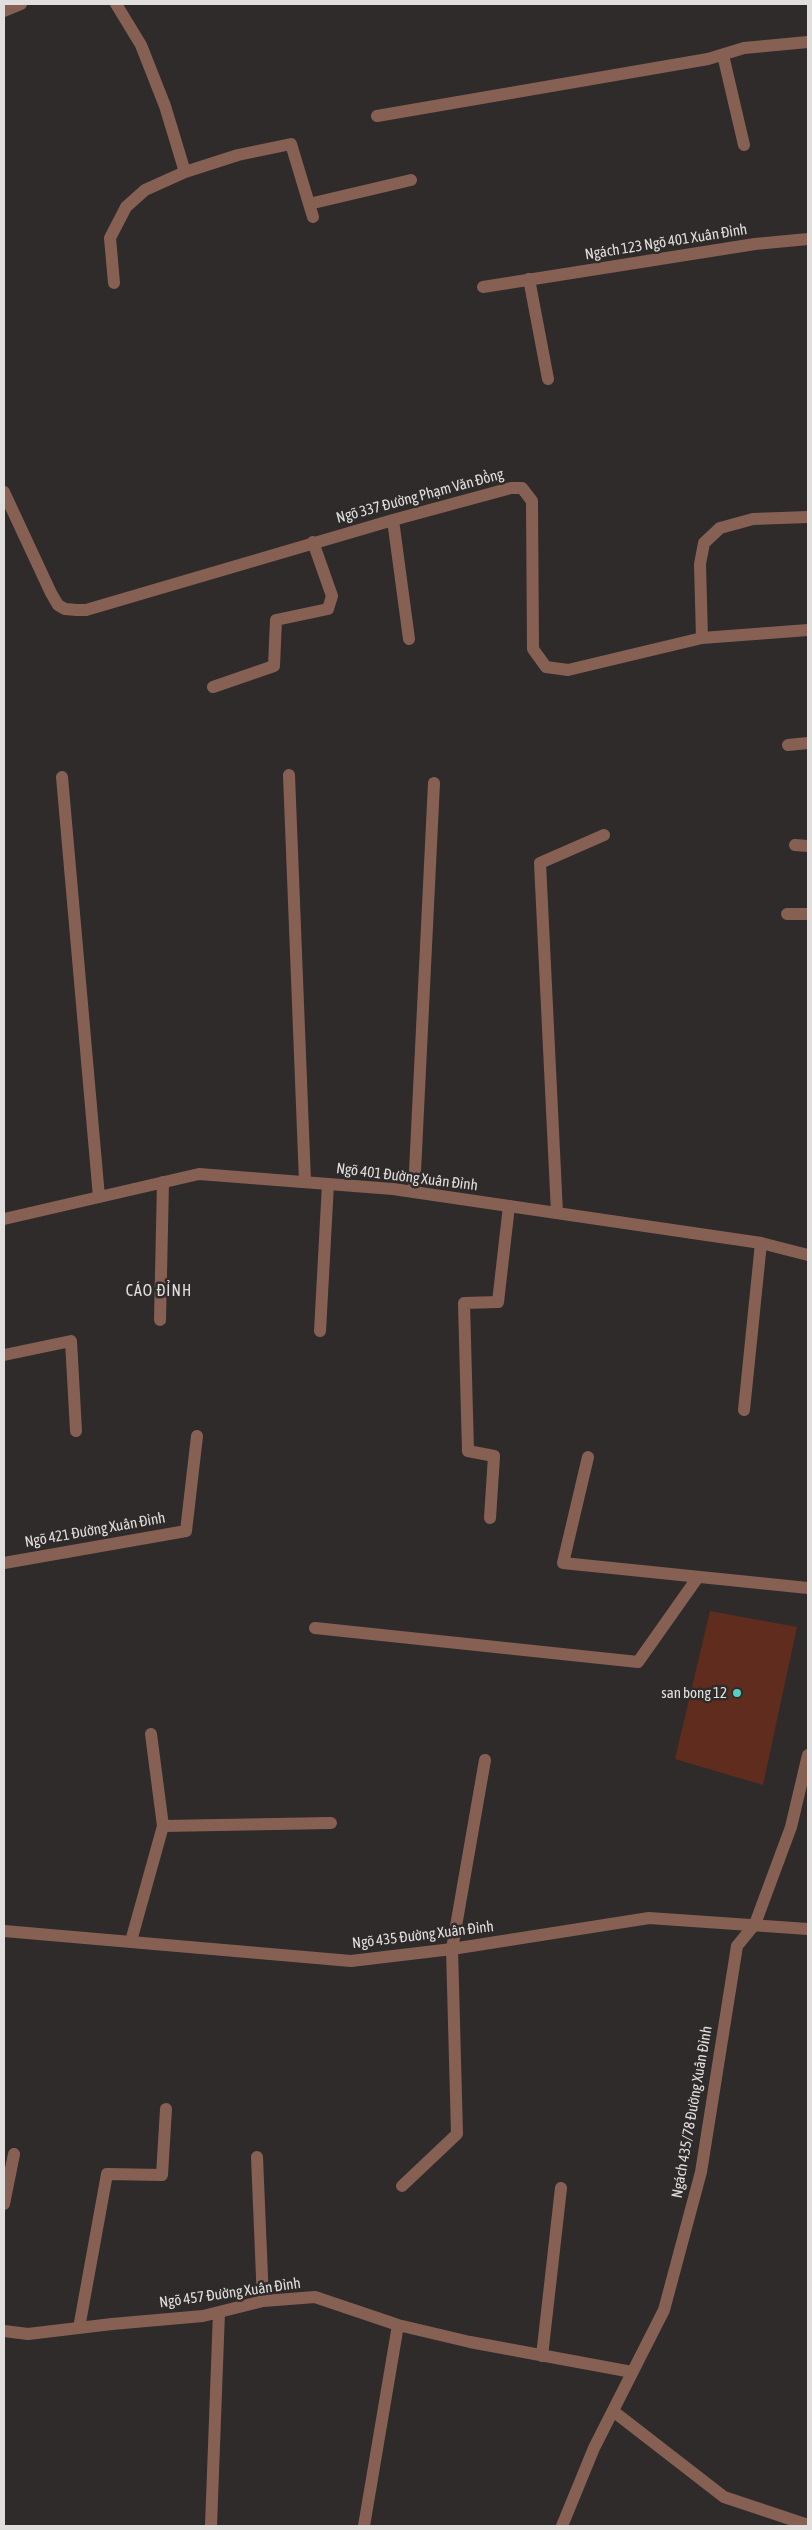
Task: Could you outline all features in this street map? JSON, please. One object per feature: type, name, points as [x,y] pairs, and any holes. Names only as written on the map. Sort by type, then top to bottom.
[{"type":"street","points":[[4,11],[21,4]]},
{"type":"street","points":[[116,4],[141,45],[165,106],[185,172]]},
{"type":"street","points":[[377,116],[723,55],[744,48],[808,42]]},
{"type":"street","points":[[723,55],[744,145]]},
{"type":"street","points":[[114,283],[110,238],[126,208],[144,190],[185,172],[238,155],[291,144],[313,217]]},
{"type":"street","points":[[309,204],[411,180]]},
{"type":"street","name":"Ngách 123 Ngõ 401 Xuân Đỉnh","points":[[484,287],[755,244],[808,239]]},
{"type":"street","points":[[529,279],[548,379]]},
{"type":"street","name":"Ngõ 337 Đường Phạm Văn Đồng","points":[[4,492],[50,593],[58,605],[65,609],[86,610],[313,542],[511,488],[522,488],[529,494],[532,501],[532,649],[546,667],[568,670],[702,638]]},
{"type":"street","points":[[808,517],[754,519],[720,528],[704,542],[700,564],[702,638],[808,630]]},
{"type":"street","points":[[393,520],[409,639]]},
{"type":"street","points":[[213,687],[274,666],[276,620],[328,609],[332,596],[313,542]]},
{"type":"street","points":[[788,745],[808,744]]},
{"type":"street","points":[[289,775],[304,1182]]},
{"type":"street","points":[[62,778],[98,1197]]},
{"type":"street","points":[[414,1192],[434,783]]},
{"type":"street","points":[[557,1213],[540,863],[604,835]]},
{"type":"street","points":[[787,914],[808,914]]},
{"type":"street","name":"Ngõ 401 Đường Xuân Đỉnh","points":[[4,1219],[199,1174],[414,1192],[761,1243],[808,1255]]},
{"type":"street","points":[[160,1320],[163,1182]]},
{"type":"street","points":[[320,1331],[328,1184]]},
{"type":"street","points":[[490,1518],[494,1456],[468,1450],[464,1303],[498,1302],[509,1206]]},
{"type":"street","points":[[744,1410],[761,1243]]},
{"type":"street","points":[[4,1355],[71,1341],[76,1431]]},
{"type":"street","name":"Ngõ 421 Đường Xuân Đỉnh","points":[[4,1563],[186,1531],[197,1436]]},
{"type":"street","points":[[588,1457],[563,1563],[808,1588]]},
{"type":"street","points":[[315,1628],[638,1662],[698,1577]]},
{"type":"street","points":[[131,1942],[164,1826],[151,1734]]},
{"type":"street","points":[[756,1924],[791,1827],[808,1755]]},
{"type":"street","points":[[402,2186],[457,2134],[452,1949],[485,1760]]},
{"type":"street","points":[[164,1826],[331,1823]]},
{"type":"street","name":"Ngõ 435 Đường Xuân Đỉnh","points":[[4,1931],[351,1961],[452,1949],[649,1918],[808,1929]]},
{"type":"street","name":"Ngách 435/78 Đường Xuân Đỉnh","points":[[562,2526],[594,2448],[664,2310],[701,2172],[736,1946],[756,1924]]},
{"type":"street","points":[[80,2328],[107,2174],[162,2175],[166,2109]]},
{"type":"street","points":[[4,2204],[14,2154]]},
{"type":"street","points":[[257,2157],[263,2301]]},
{"type":"street","points":[[542,2356],[561,2188]]},
{"type":"street","name":"Ngõ 457 Đường Xuân Đỉnh","points":[[4,2331],[28,2334],[203,2316],[263,2301],[315,2297],[398,2325],[470,2342],[632,2372]]},
{"type":"street","points":[[210,2526],[218,2312]]},
{"type":"street","points":[[364,2526],[398,2325]]},
{"type":"street","points":[[613,2411],[724,2497],[808,2525]]},
{"type":"shaded area","name":"san bong 12","points":[[710,1611],[797,1627],[763,1785],[675,1759]]},
{"type":"place","name":"san bong 12","points":[[737,1693]]},
{"type":"district","name":"CÁO ĐỈNH","points":[[159,1291]]}]
